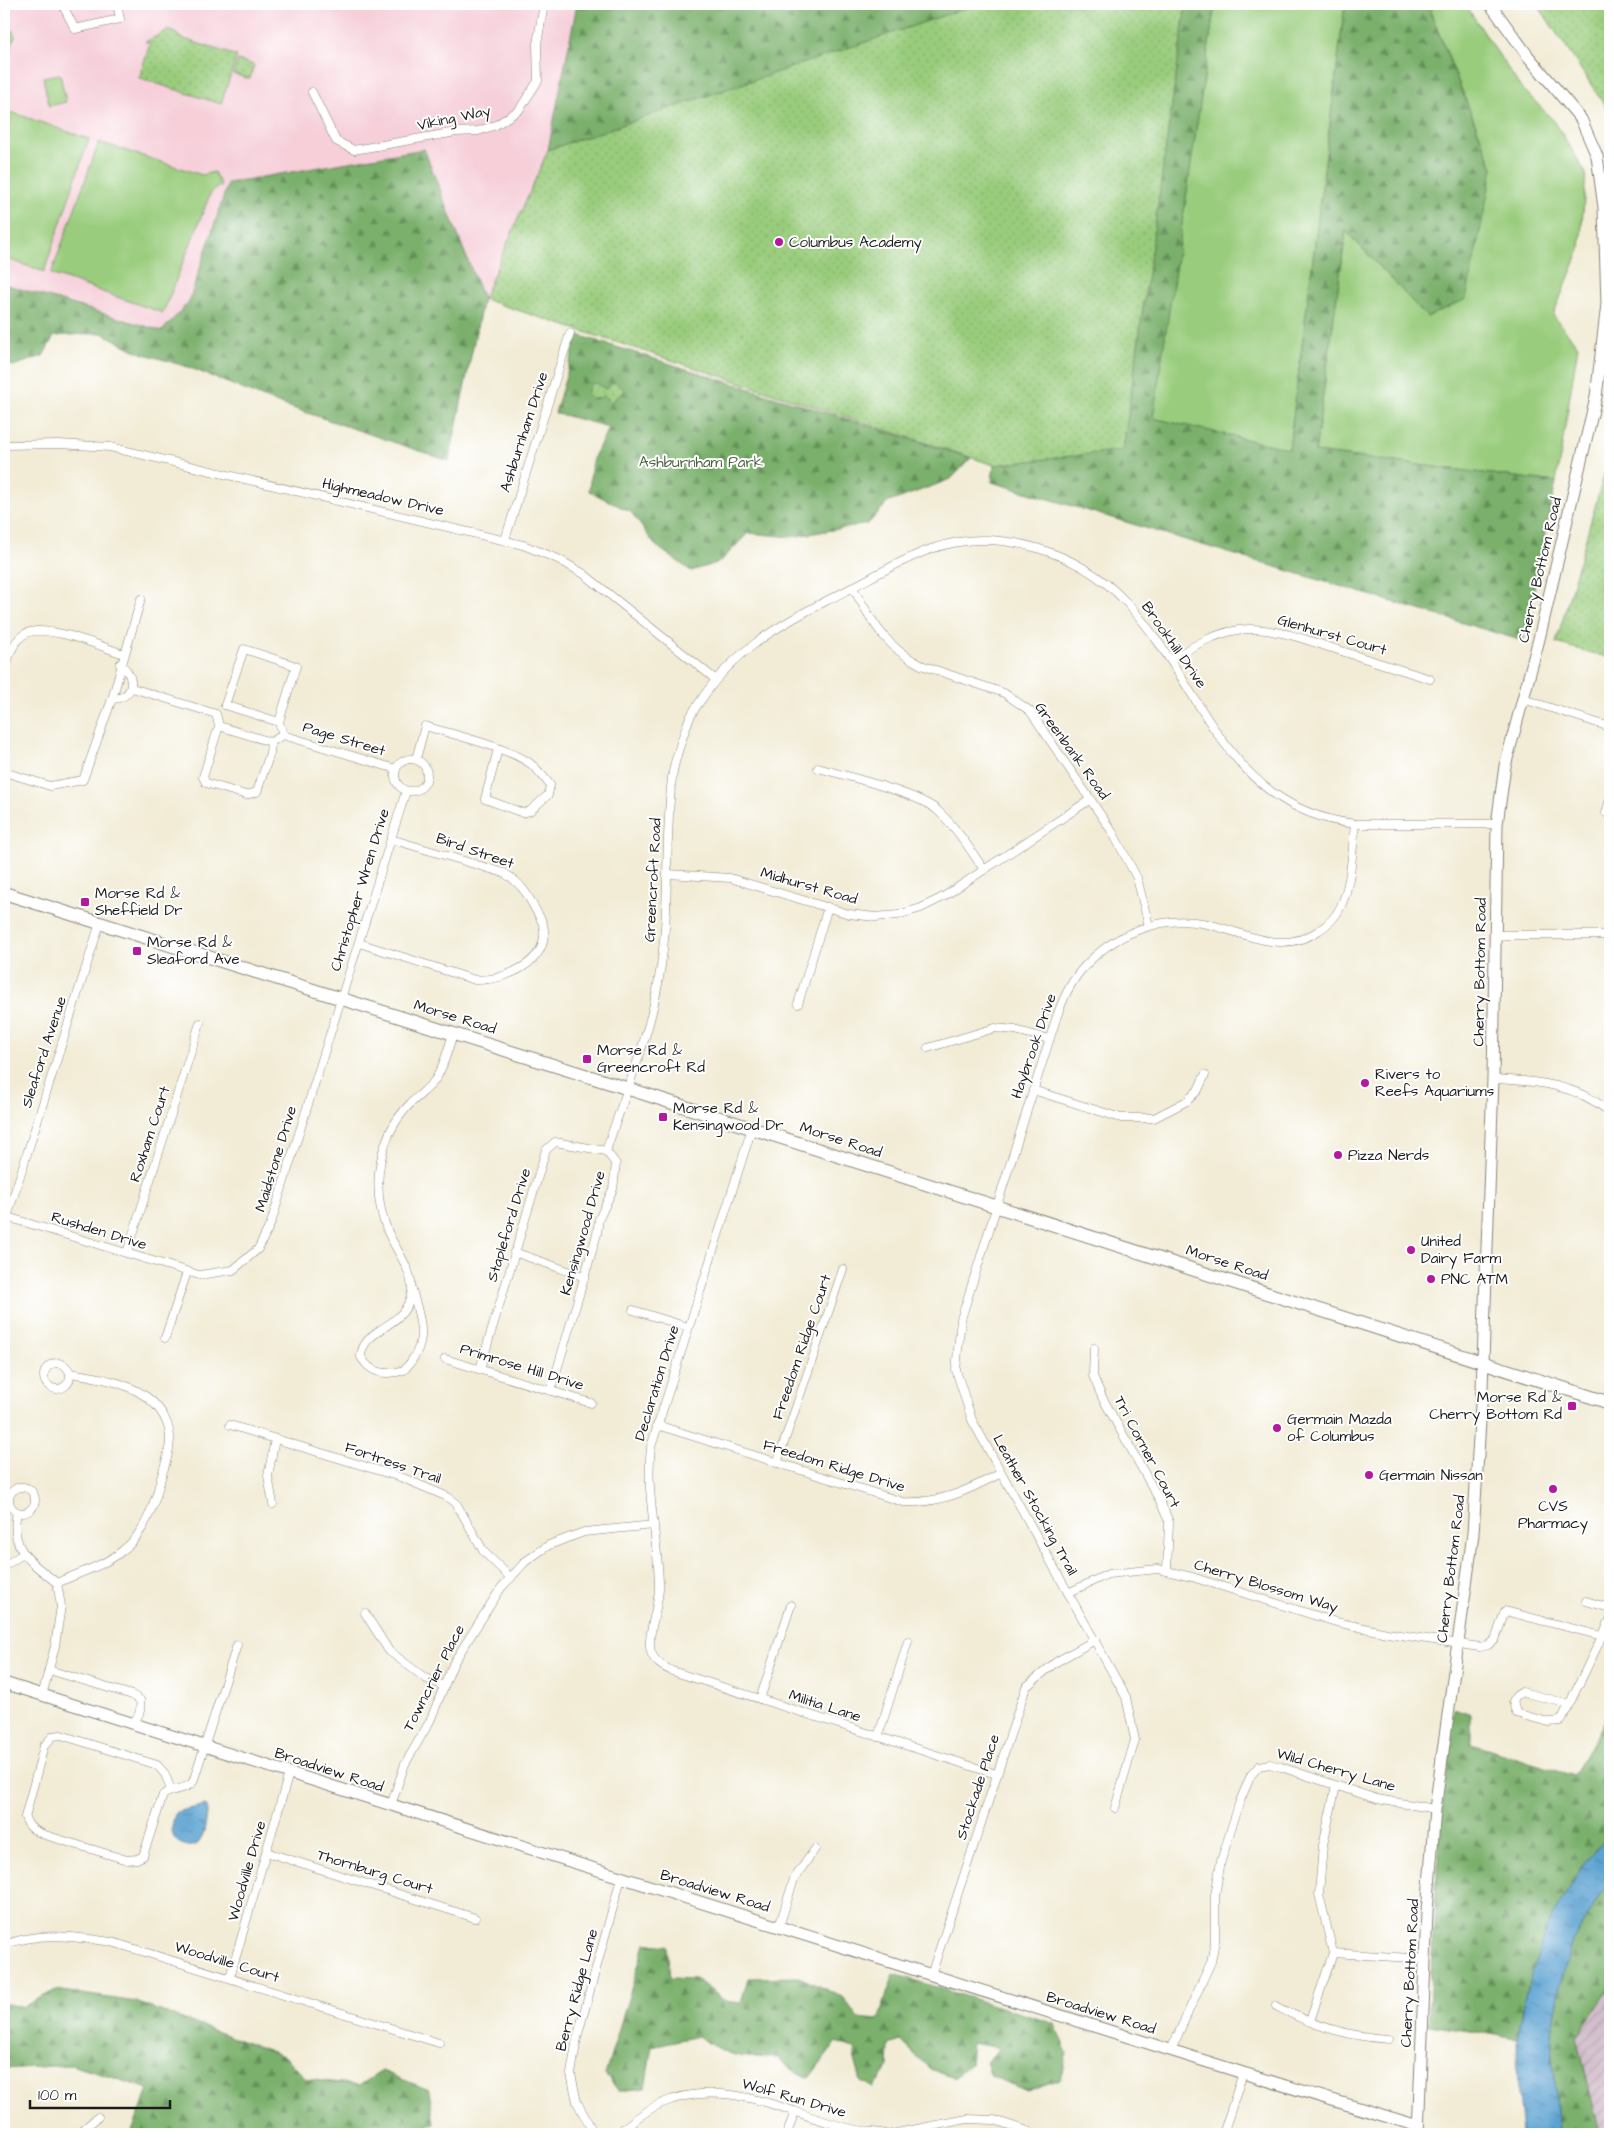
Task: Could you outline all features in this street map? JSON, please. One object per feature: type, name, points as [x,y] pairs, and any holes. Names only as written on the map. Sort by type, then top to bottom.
[{"type":"main road","name":"Cherry Bottom Road","points":[[1418,2130],[1435,1809],[1473,1534],[1493,1079],[1497,824],[1505,766],[1524,699],[1596,397],[1607,304],[1604,207],[1597,156],[1581,119],[1523,49],[1490,4]]},
{"type":"main road","name":"Morse Road","points":[[4,893],[626,1088],[1609,1402]]},
{"type":"main road","name":"Broadview Road","points":[[4,1683],[1171,2050],[1418,2130]]},
{"type":"street","points":[[62,4],[75,29],[120,19],[117,4]]},
{"type":"street","name":"Viking Way","points":[[312,92],[336,140],[354,150],[392,145],[456,132],[478,131],[496,125],[519,110],[538,81],[537,44],[544,4]]},
{"type":"street","name":"Ashburnham Drive","points":[[505,540],[570,333]]},
{"type":"street","name":"Highmeadow Drive","points":[[4,445],[59,444],[110,447],[505,540],[558,559],[584,574],[715,679]]},
{"type":"street","name":"Brookhill Drive","points":[[715,679],[744,651],[777,626],[908,559],[932,549],[948,545],[988,542],[1032,546],[1073,562],[1106,584],[1126,602],[1171,660],[1228,749],[1270,793],[1306,811],[1340,822],[1355,824],[1497,824]]},
{"type":"street","name":"Greenbank Road","points":[[853,588],[878,631],[895,649],[920,665],[1004,693],[1030,711],[1113,833],[1137,878],[1150,926]]},
{"type":"street","points":[[4,772],[50,786],[83,780],[112,699],[120,664],[141,599]]},
{"type":"street","name":"Glenhurst Court","points":[[1171,660],[1193,645],[1219,635],[1248,629],[1266,630],[1291,635],[1430,679]]},
{"type":"street","points":[[4,673],[16,642],[23,635],[37,630],[54,632],[124,654]]},
{"type":"street","points":[[216,714],[225,705],[244,649],[296,666],[279,722],[225,705]]},
{"type":"street","points":[[112,699],[127,695],[132,688],[132,678],[128,670],[120,664]]},
{"type":"street","name":"Greencroft Road","points":[[626,1088],[659,980],[666,923],[672,775],[689,718],[715,679]]},
{"type":"street","points":[[132,688],[216,714]]},
{"type":"street","points":[[1524,699],[1610,727]]},
{"type":"street","points":[[216,714],[219,726],[203,777],[206,783],[246,795],[257,792],[270,753],[271,742],[219,726]]},
{"type":"street","name":"Page Street","points":[[279,722],[283,735]]},
{"type":"street","points":[[416,759],[425,726],[498,749],[526,760],[550,785],[548,794],[536,808],[523,812],[486,799],[498,749]]},
{"type":"street","name":"Page Street","points":[[271,742],[283,735],[396,769]]},
{"type":"street","points":[[416,759],[427,770],[427,780],[416,791],[406,790],[398,784],[396,769],[402,762],[416,759]]},
{"type":"street","points":[[818,768],[913,798],[936,809],[959,833],[984,870]]},
{"type":"street","name":"Christopher Wren Drive","points":[[340,998],[406,790]]},
{"type":"street","name":"Midhurst Road","points":[[668,874],[730,878],[849,914],[894,916],[921,908],[943,897],[1091,799]]},
{"type":"street","points":[[1606,813],[1610,799]]},
{"type":"street","name":"Haybrook Drive","points":[[996,1206],[1049,1039],[1069,989],[1084,966],[1118,939],[1150,926],[1175,922],[1203,923],[1270,943],[1285,943],[1313,935],[1328,924],[1341,908],[1348,885],[1355,824]]},
{"type":"street","name":"Bird Street","points":[[359,943],[475,980],[492,980],[535,958],[543,942],[543,924],[528,894],[518,881],[504,873],[391,838]]},
{"type":"street","points":[[798,1004],[828,907]]},
{"type":"street","name":"Sleaford Avenue","points":[[5,1217],[100,923]]},
{"type":"street","points":[[1496,935],[1610,935]]},
{"type":"street","name":"Maidstone Drive","points":[[187,1272],[199,1275],[233,1270],[258,1250],[271,1223],[340,998]]},
{"type":"street","name":"Roxham Court","points":[[127,1253],[200,1023]]},
{"type":"street","points":[[928,1048],[995,1028],[1015,1030],[1049,1039]]},
{"type":"street","points":[[412,1289],[411,1298],[395,1322],[367,1339],[363,1344],[361,1357],[371,1370],[386,1374],[404,1370],[415,1355],[422,1328],[422,1318],[407,1270],[388,1232],[381,1210],[378,1190],[382,1153],[396,1120],[440,1072],[453,1034]]},
{"type":"street","points":[[1033,1090],[1121,1118],[1154,1118],[1187,1101],[1198,1090],[1205,1075]]},
{"type":"street","points":[[1493,1079],[1550,1083],[1588,1096],[1610,1112]]},
{"type":"street","name":"Kensingwood Drive","points":[[551,1390],[597,1234],[599,1219],[613,1188],[616,1164],[606,1151],[626,1088]]},
{"type":"street","name":"Declaration Drive","points":[[651,1653],[649,1644],[659,1589],[648,1472],[651,1447],[752,1128]]},
{"type":"street","name":"Stapleford Drive","points":[[480,1369],[514,1252],[550,1145],[562,1142],[606,1151]]},
{"type":"street","name":"Leather Stocking Trail","points":[[996,1206],[961,1319],[956,1370],[972,1420],[1126,1697],[1134,1740],[1115,1808]]},
{"type":"street","name":"Rushden Drive","points":[[5,1217],[187,1272]]},
{"type":"street","points":[[514,1252],[584,1277]]},
{"type":"street","name":"Freedom Ridge Court","points":[[777,1463],[843,1269]]},
{"type":"street","points":[[164,1338],[187,1272]]},
{"type":"street","points":[[632,1310],[688,1327]]},
{"type":"street","name":"Tri Corner Court","points":[[1094,1348],[1093,1376],[1102,1398],[1169,1522],[1167,1570]]},
{"type":"street","name":"Primrose Hill Drive","points":[[445,1359],[591,1403]]},
{"type":"street","points":[[57,1582],[112,1558],[124,1551],[135,1539],[146,1520],[157,1494],[169,1441],[169,1430],[161,1411],[138,1391],[105,1378],[70,1373]]},
{"type":"street","name":"Fortress Trail","points":[[230,1425],[403,1478],[448,1497],[456,1503],[484,1552],[511,1578]]},
{"type":"street","name":"Freedom Ridge Drive","points":[[657,1426],[903,1502],[924,1503],[964,1493],[1001,1473]]},
{"type":"street","points":[[273,1504],[268,1476],[275,1439]]},
{"type":"street","points":[[17,1512],[14,1529],[23,1554],[57,1582],[61,1606],[50,1670],[42,1696]]},
{"type":"street","name":"Towncrier Place","points":[[391,1805],[405,1764],[430,1722],[444,1686],[465,1643],[501,1588],[526,1561],[548,1545],[584,1532],[654,1526]]},
{"type":"street","points":[[4,1566],[23,1554]]},
{"type":"street","name":"Cherry Blossom Way","points":[[1068,1593],[1108,1574],[1158,1569],[1167,1570],[1336,1622],[1387,1633],[1458,1644],[1480,1647],[1488,1645],[1495,1640],[1506,1611],[1602,1636]]},
{"type":"street","points":[[1586,1601],[1610,1608]]},
{"type":"street","points":[[760,1699],[791,1605]]},
{"type":"street","points":[[365,1613],[389,1651],[425,1678],[444,1686]]},
{"type":"street","points":[[1569,1704],[1522,1692],[1516,1696],[1513,1702],[1516,1713],[1554,1722],[1561,1721],[1610,1620]]},
{"type":"street","name":"Stockade Place","points":[[931,1975],[1026,1687],[1056,1662],[1095,1640]]},
{"type":"street","points":[[878,1737],[908,1641]]},
{"type":"street","points":[[171,1790],[165,1774],[157,1764],[61,1734],[53,1736],[44,1746],[25,1817],[27,1824],[33,1830],[45,1835],[127,1860],[137,1860],[143,1856],[148,1845],[159,1802],[163,1795],[171,1790],[189,1786],[193,1782],[237,1645]]},
{"type":"street","name":"Militia Lane","points":[[651,1653],[658,1664],[672,1671],[996,1774]]},
{"type":"street","points":[[50,1670],[132,1694],[140,1700],[141,1706],[132,1724]]},
{"type":"street","name":"Wild Cherry Lane","points":[[1171,2050],[1211,1962],[1215,1941],[1215,1895],[1221,1861],[1240,1801],[1251,1775],[1259,1766],[1269,1764],[1377,1799],[1435,1809]]},
{"type":"street","name":"Woodville Drive","points":[[230,1977],[289,1773]]},
{"type":"street","points":[[1310,2021],[1333,1953],[1319,1894],[1323,1845],[1336,1786]]},
{"type":"street","points":[[779,1927],[794,1879],[815,1849]]},
{"type":"street","name":"Thornburg Court","points":[[266,1852],[475,1918]]},
{"type":"street","name":"Berry Ridge Lane","points":[[594,2134],[577,2102],[571,2074],[577,2038],[621,1878]]},
{"type":"street","name":"Woodville Court","points":[[4,1945],[22,1939],[58,1935],[112,1942],[230,1977],[439,2044]]},
{"type":"street","points":[[1333,1953],[1426,1959]]},
{"type":"street","points":[[1276,2006],[1310,2021],[1356,2036],[1389,2039]]},
{"type":"street","points":[[1223,2134],[1243,2073]]},
{"type":"street","name":"Wolf Run Drive","points":[[616,2134],[660,2104],[694,2094],[720,2093],[764,2101],[849,2128],[886,2134]]},
{"type":"street","points":[[787,2134],[794,2111]]},
{"type":"street","points":[[78,2134],[98,2117]]},
{"type":"street","points":[[892,2134],[967,2119],[994,2120],[1037,2134]]},
{"type":"shaded area","name":"Columbus Academy","points":[[4,4],[1186,4],[1123,450],[994,465],[971,458],[483,299],[350,201],[162,331],[4,284]]},
{"type":"shaded area","points":[[1610,1988],[1610,2134],[1599,2134],[1576,2037]]},
{"type":"green space","points":[[577,4],[978,4],[548,150]]},
{"type":"green space","points":[[978,4],[1186,4],[1123,450],[994,465],[483,299],[548,150]]},
{"type":"green space","points":[[1186,4],[1215,4],[1153,418],[1289,449],[1345,4],[1435,4],[1430,12],[1493,168],[1466,299],[1427,317],[1346,231],[1315,452],[1556,482],[1523,641],[992,482],[994,465],[1123,450]]},
{"type":"green space","points":[[1215,4],[1345,4],[1289,450],[1152,418]]},
{"type":"green space","points":[[1435,4],[1465,4],[1519,85],[1555,122],[1586,173],[1580,250],[1553,315],[1578,346],[1556,482],[1315,452],[1346,231],[1427,316],[1493,168],[1430,11]]},
{"type":"green space","points":[[1537,4],[1610,4],[1610,113]]},
{"type":"green space","points":[[4,22],[8,23],[15,36],[4,67]]},
{"type":"green space","points":[[168,30],[181,38],[237,56],[221,104],[139,78],[150,43],[145,42]]},
{"type":"green space","points":[[238,60],[254,65],[250,79],[233,74]]},
{"type":"green space","points":[[60,74],[66,102],[49,106],[43,77]]},
{"type":"green space","points":[[11,112],[89,139],[44,272],[4,258],[4,132]]},
{"type":"green space","points":[[99,142],[202,175],[214,172],[221,185],[211,192],[163,313],[51,274]]},
{"type":"green space","points":[[424,149],[483,299],[449,461],[269,400],[191,368],[138,352],[102,333],[54,336],[43,356],[13,366],[4,362],[4,284],[162,331],[189,302],[228,183]]},
{"type":"green space","name":"Ashburnham Park","points":[[578,335],[971,458],[951,479],[887,503],[868,524],[791,537],[748,533],[720,562],[691,571],[655,545],[631,512],[589,491],[592,461],[609,427],[555,413]]},
{"type":"green space","points":[[614,382],[625,390],[611,402],[603,395],[600,398],[592,399],[587,394],[591,383],[598,384],[605,389]]},
{"type":"green space","points":[[1610,454],[1610,658],[1556,643]]},
{"type":"green space","points":[[1454,1708],[1471,1714],[1471,1744],[1574,1776],[1610,1709],[1610,1835],[1585,1863],[1529,1980],[1517,2038],[1428,2025],[1438,1852]]},
{"type":"green space","points":[[1610,1881],[1610,1988],[1576,2037],[1599,2134],[1559,2134],[1551,2033],[1560,1986],[1572,1941]]},
{"type":"green space","points":[[645,1943],[667,1946],[670,1978],[696,1979],[725,2001],[741,2003],[748,1978],[799,1977],[844,1998],[858,2018],[878,2020],[894,1974],[1055,2024],[1067,2053],[1060,2079],[1027,2091],[991,2076],[986,2062],[1000,2048],[972,2043],[970,2064],[954,2078],[930,2069],[901,2041],[889,2045],[888,2067],[873,2088],[861,2081],[854,2056],[856,2049],[837,2042],[809,2078],[792,2070],[778,2058],[744,2057],[728,2053],[709,2044],[698,2036],[652,2046],[645,2088],[619,2091],[605,2075]]},
{"type":"green space","points":[[56,1990],[136,2002],[286,2057],[306,2079],[360,2085],[382,2071],[429,2090],[434,2123],[399,2134],[131,2134],[149,2089],[71,2065],[4,2069],[4,2003],[22,2007]]},
{"type":"water","points":[[206,1805],[208,1809],[206,1823],[199,1842],[192,1846],[179,1843],[173,1836],[172,1831],[176,1812]]},
{"type":"water","points":[[1610,1835],[1610,1881],[1572,1941],[1560,1986],[1551,2033],[1559,2134],[1522,2134],[1518,2094],[1517,2038],[1529,1980],[1551,1918],[1585,1863]]},
{"type":"place","name":"Columbus Academy","points":[[779,242]]},
{"type":"place","name":"Morse Rd & Sheffield Dr","points":[[85,902]]},
{"type":"place","name":"Morse Rd & Sleaford Ave","points":[[137,951]]},
{"type":"place","name":"Morse Rd & Greencroft Rd","points":[[587,1059]]},
{"type":"place","name":"Rivers to Reefs Aquariums","points":[[1365,1083]]},
{"type":"place","name":"Morse Rd & Kensingwood Dr","points":[[663,1117]]},
{"type":"place","name":"Pizza Nerds","points":[[1338,1155]]},
{"type":"place","name":"United Dairy Farm","points":[[1411,1250]]},
{"type":"place","name":"PNC ATM","points":[[1431,1279]]},
{"type":"place","name":"Morse Rd & Cherry Bottom Rd","points":[[1572,1406]]},
{"type":"place","name":"Germain Mazda of Columbus","points":[[1277,1428]]},
{"type":"place","name":"Germain Nissan","points":[[1369,1475]]},
{"type":"place","name":"CVS Pharmacy","points":[[1553,1489]]}]
